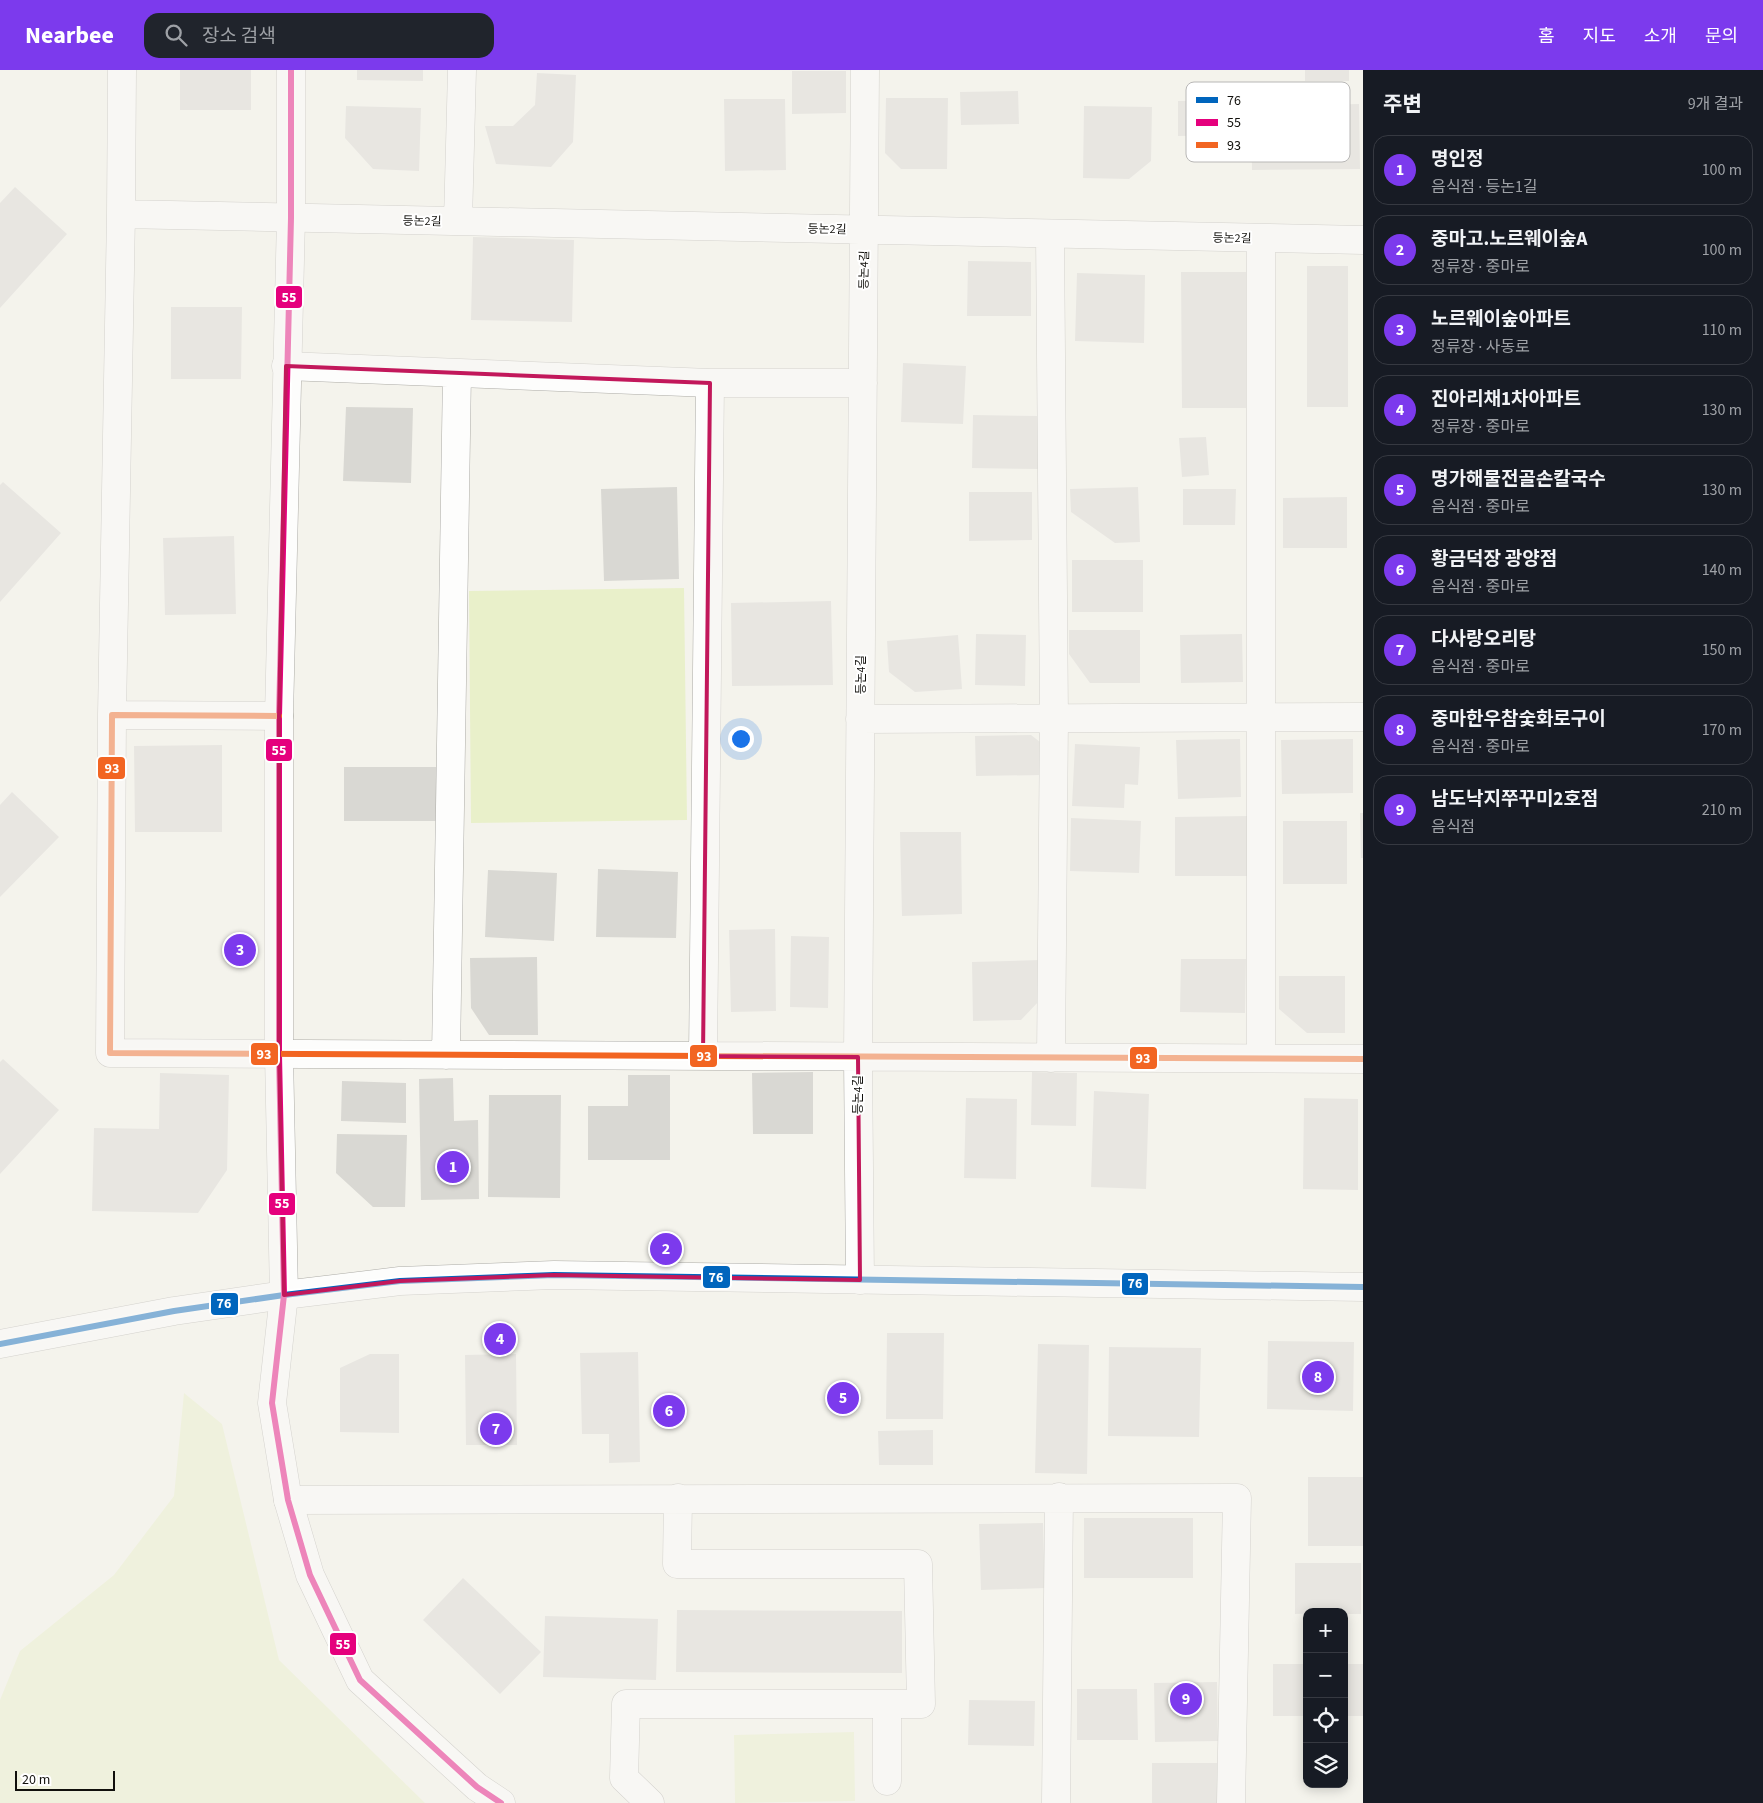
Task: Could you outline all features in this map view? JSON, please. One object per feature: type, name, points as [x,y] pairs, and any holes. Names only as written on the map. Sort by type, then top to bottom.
[{"type":"street","points":[[122,70],[112,715],[110,1053],[1363,1059]]},
{"type":"street","points":[[292,70],[291,218],[279,716],[279,1055],[284,1294],[272,1403],[288,1500],[310,1575],[360,1680],[477,1787],[501,1803]]},
{"type":"street","points":[[458,221],[462,70]]},
{"type":"street","name":"등논4길","points":[[860,1280],[858,1057],[865,70]]},
{"type":"street","name":"등논2길","points":[[121,214],[1363,240]]},
{"type":"street","points":[[1050,234],[1054,718],[1050,1058]]},
{"type":"street","points":[[1261,238],[1261,1058]]},
{"type":"street","points":[[286,366],[710,383],[863,383]]},
{"type":"street","points":[[446,1055],[457,373]]},
{"type":"street","points":[[703,1056],[710,383]]},
{"type":"street","points":[[112,715],[279,716]]},
{"type":"street","points":[[860,718],[1363,717]]},
{"type":"street","points":[[0,1344],[174,1311],[284,1294],[400,1281],[549,1275],[1363,1287]]},
{"type":"street","points":[[288,1500],[1059,1496],[1237,1498],[1232,1803]]},
{"type":"street","points":[[1056,1803],[1059,1496]]},
{"type":"street","points":[[650,1803],[624,1778],[626,1704],[921,1704],[918,1564],[677,1564],[678,1498]]},
{"type":"street","points":[[886,1704],[886,1781]]},
{"type":"highlighted area","points":[[286,366],[710,383],[703,1056],[858,1057],[860,1280],[554,1275],[400,1281],[284,1295],[279,1055],[279,716]]},
{"type":"green space","points":[[684,588],[687,820],[471,823],[469,591]]},
{"type":"green space","points":[[184,1393],[222,1424],[279,1660],[425,1803],[0,1803],[0,1700],[20,1651],[114,1575],[174,1496]]},
{"type":"green space","points":[[854,1732],[855,1801],[735,1803],[734,1735]]},
{"type":"building","points":[[180,70],[251,70],[251,110],[180,110]]},
{"type":"building","points":[[357,70],[423,70],[423,81],[357,80]]},
{"type":"building","points":[[1305,70],[1349,70],[1349,81],[1305,81]]},
{"type":"building","points":[[792,71],[846,71],[846,113],[792,114]]},
{"type":"building","points":[[537,73],[576,75],[573,142],[551,167],[496,164],[485,126],[513,126],[535,105]]},
{"type":"building","points":[[1018,91],[1019,124],[961,125],[960,92]]},
{"type":"building","points":[[886,98],[948,98],[947,169],[901,169],[885,153]]},
{"type":"building","points":[[724,99],[785,99],[786,170],[725,171]]},
{"type":"building","points":[[1178,101],[1186,101],[1186,136],[1178,136]]},
{"type":"building","points":[[1350,104],[1359,104],[1360,169],[1252,170],[1252,162],[1350,162]]},
{"type":"building","points":[[346,106],[421,108],[419,171],[373,169],[345,138]]},
{"type":"building","points":[[1084,106],[1152,107],[1151,161],[1129,179],[1083,178]]},
{"type":"building","points":[[15,187],[67,234],[0,308],[0,203]]},
{"type":"building","points":[[473,237],[574,240],[572,322],[471,320]]},
{"type":"building","points":[[968,261],[1031,262],[1031,316],[967,316]]},
{"type":"building","points":[[1307,266],[1348,266],[1348,407],[1307,407]]},
{"type":"building","points":[[1181,272],[1246,272],[1246,408],[1182,408]]},
{"type":"building","points":[[1077,273],[1145,275],[1144,343],[1075,341]]},
{"type":"building","points":[[171,307],[242,307],[241,379],[171,379]]},
{"type":"building","points":[[903,363],[966,366],[963,424],[901,422]]},
{"type":"building","points":[[346,407],[413,408],[411,483],[343,481]]},
{"type":"building","points":[[973,415],[1039,416],[1039,469],[972,468]]},
{"type":"building","points":[[1206,437],[1209,475],[1182,477],[1179,438]]},
{"type":"building","points":[[3,482],[61,533],[0,602],[0,485]]},
{"type":"building","points":[[677,487],[679,579],[604,581],[601,489]]},
{"type":"building","points":[[1138,487],[1140,542],[1115,543],[1071,512],[1070,489]]},
{"type":"building","points":[[1183,489],[1236,489],[1235,525],[1183,525]]},
{"type":"building","points":[[969,492],[1032,492],[1032,540],[969,541]]},
{"type":"building","points":[[1347,497],[1347,548],[1283,548],[1283,498]]},
{"type":"building","points":[[234,536],[236,614],[165,615],[163,538]]},
{"type":"building","points":[[1072,560],[1143,560],[1143,612],[1072,612]]},
{"type":"building","points":[[831,601],[833,685],[732,686],[731,603]]},
{"type":"building","points":[[1069,630],[1140,630],[1140,683],[1090,683],[1069,654]]},
{"type":"building","points":[[976,634],[1026,635],[1025,686],[975,685]]},
{"type":"building","points":[[1242,634],[1243,682],[1181,683],[1180,635]]},
{"type":"building","points":[[958,635],[962,689],[915,692],[889,672],[887,641]]},
{"type":"building","points":[[1031,735],[1040,742],[1041,775],[976,776],[975,736]]},
{"type":"building","points":[[1240,739],[1241,797],[1178,799],[1176,740]]},
{"type":"building","points":[[1353,739],[1353,793],[1282,794],[1281,740]]},
{"type":"building","points":[[1075,744],[1140,747],[1138,785],[1125,784],[1124,808],[1072,806]]},
{"type":"building","points":[[222,745],[222,832],[135,832],[134,746]]},
{"type":"building","points":[[344,767],[436,767],[436,821],[344,821]]},
{"type":"building","points":[[12,792],[59,837],[0,897],[0,805]]},
{"type":"building","points":[[1360,813],[1363,813],[1363,858],[1361,858]]},
{"type":"building","points":[[1248,816],[1249,876],[1175,876],[1175,817]]},
{"type":"building","points":[[1071,818],[1141,821],[1139,873],[1070,871]]},
{"type":"building","points":[[1283,821],[1347,821],[1347,884],[1283,884]]},
{"type":"building","points":[[900,832],[961,832],[962,914],[902,916]]},
{"type":"building","points":[[598,869],[678,872],[676,938],[596,937]]},
{"type":"building","points":[[488,870],[557,873],[554,941],[485,937]]},
{"type":"building","points":[[775,929],[776,1011],[731,1012],[729,930]]},
{"type":"building","points":[[791,936],[829,937],[828,1008],[790,1007]]},
{"type":"building","points":[[537,957],[538,1035],[489,1035],[471,1008],[470,958]]},
{"type":"building","points":[[1181,959],[1246,959],[1245,1013],[1180,1012]]},
{"type":"building","points":[[1040,960],[1040,1000],[1021,1020],[973,1021],[972,962]]},
{"type":"building","points":[[1279,976],[1345,976],[1345,1033],[1307,1033],[1279,1009]]},
{"type":"building","points":[[3,1059],[59,1110],[0,1174],[0,1062]]},
{"type":"building","points":[[813,1072],[813,1134],[753,1134],[752,1073]]},
{"type":"building","points":[[1032,1072],[1077,1073],[1076,1126],[1031,1125]]},
{"type":"building","points":[[160,1073],[229,1075],[227,1170],[198,1213],[92,1211],[94,1128],[159,1129]]},
{"type":"building","points":[[628,1075],[670,1075],[670,1160],[588,1160],[588,1106],[628,1106]]},
{"type":"building","points":[[453,1078],[454,1121],[478,1120],[479,1199],[421,1200],[419,1079]]},
{"type":"building","points":[[342,1081],[406,1083],[406,1123],[341,1121]]},
{"type":"building","points":[[1094,1091],[1149,1094],[1146,1189],[1091,1187]]},
{"type":"building","points":[[489,1095],[561,1095],[560,1198],[488,1197]]},
{"type":"building","points":[[966,1098],[1017,1099],[1016,1179],[964,1178]]},
{"type":"building","points":[[1304,1098],[1358,1099],[1358,1190],[1303,1189]]},
{"type":"building","points":[[337,1134],[407,1135],[405,1207],[373,1207],[336,1173]]},
{"type":"building","points":[[887,1333],[944,1333],[943,1419],[886,1419]]},
{"type":"building","points":[[1268,1341],[1354,1342],[1353,1411],[1267,1409]]},
{"type":"building","points":[[1038,1344],[1089,1345],[1087,1474],[1035,1473]]},
{"type":"building","points":[[1109,1347],[1201,1348],[1199,1437],[1108,1436]]},
{"type":"building","points":[[638,1352],[640,1462],[609,1463],[609,1434],[582,1434],[580,1353]]},
{"type":"building","points":[[370,1354],[399,1354],[399,1433],[340,1432],[340,1368]]},
{"type":"building","points":[[516,1354],[517,1445],[466,1445],[465,1355]]},
{"type":"building","points":[[933,1430],[933,1465],[879,1465],[878,1431]]},
{"type":"building","points":[[1308,1477],[1363,1477],[1363,1546],[1308,1546]]},
{"type":"building","points":[[1084,1518],[1193,1518],[1193,1578],[1084,1578]]},
{"type":"building","points":[[1043,1523],[1045,1588],[981,1590],[979,1524]]},
{"type":"building","points":[[1295,1563],[1361,1563],[1361,1614],[1348,1614],[1348,1608],[1303,1608],[1303,1614],[1295,1614]]},
{"type":"building","points":[[463,1578],[541,1652],[500,1694],[423,1620]]},
{"type":"building","points":[[677,1610],[902,1611],[902,1673],[676,1672]]},
{"type":"building","points":[[545,1616],[658,1619],[656,1680],[543,1677]]},
{"type":"building","points":[[1273,1664],[1303,1664],[1303,1716],[1273,1716]]},
{"type":"building","points":[[1348,1664],[1363,1664],[1363,1716],[1348,1716]]},
{"type":"building","points":[[1217,1682],[1218,1741],[1155,1742],[1154,1683]]},
{"type":"building","points":[[1077,1689],[1137,1689],[1138,1740],[1077,1740]]},
{"type":"building","points":[[969,1700],[1035,1701],[1034,1746],[968,1745]]},
{"type":"building","points":[[1152,1763],[1217,1763],[1217,1803],[1152,1803]]},
{"type":"transit line","name":"55","points":[[291,70],[291,218],[279,716],[279,1055],[284,1295],[272,1403],[288,1500],[310,1575],[360,1680],[477,1787],[501,1803]]},
{"type":"transit line","name":"93","points":[[279,716],[112,715],[110,1053],[1363,1059]]},
{"type":"transit line","name":"76","points":[[0,1344],[174,1311],[400,1281],[554,1275],[1363,1287]]},
{"type":"place","name":"노르웨이숲아파트","points":[[240,950]]},
{"type":"place","name":"명인정","points":[[453,1167]]},
{"type":"place","name":"중마고.노르웨이숲A","points":[[666,1249]]},
{"type":"place","name":"진아리채1차아파트","points":[[500,1339]]},
{"type":"place","name":"중마한우참숯화로구이","points":[[1318,1377]]},
{"type":"place","name":"명가해물전골손칼국수","points":[[843,1398]]},
{"type":"place","name":"황금덕장 광양점","points":[[669,1411]]},
{"type":"place","name":"다사랑오리탕","points":[[496,1429]]},
{"type":"place","name":"남도낙지쭈꾸미2호점","points":[[1186,1699]]}]
